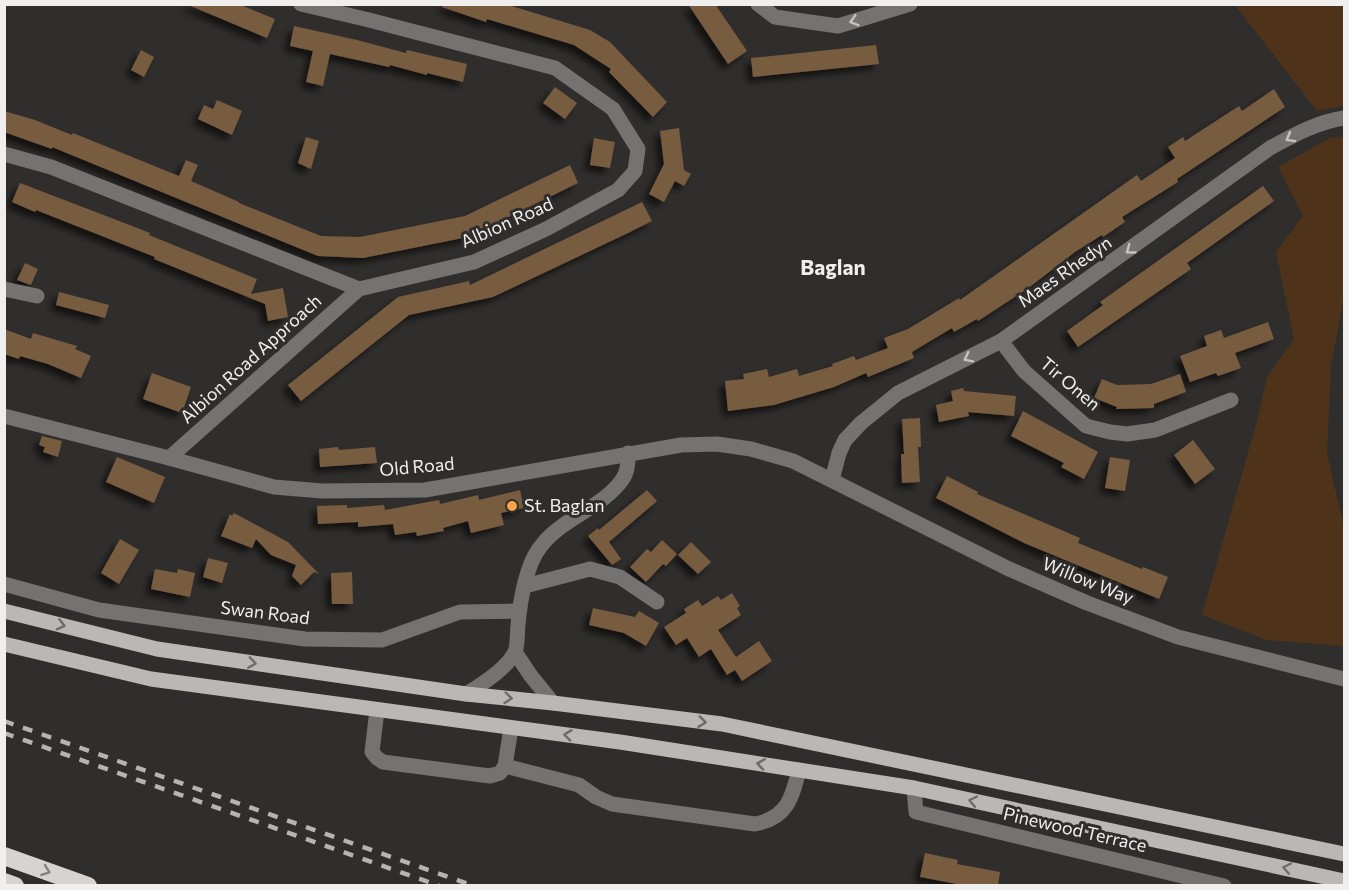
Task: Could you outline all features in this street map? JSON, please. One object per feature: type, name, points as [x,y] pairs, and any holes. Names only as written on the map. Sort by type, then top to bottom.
[{"type":"highway","points":[[4,856],[88,885]]},
{"type":"highway","points":[[4,882],[15,885]]},
{"type":"main road","points":[[4,611],[157,649],[466,694],[722,724],[1344,854]]},
{"type":"main road","points":[[4,644],[151,679],[620,742],[914,788],[1344,881]]},
{"type":"street","name":"Albion Road","points":[[301,4],[368,12],[555,68],[613,109],[638,149],[635,171],[618,190],[546,229],[474,262],[359,289]]},
{"type":"street","points":[[758,4],[775,17],[838,26],[910,4]]},
{"type":"street","name":"Maes Rhedyn","points":[[832,480],[842,446],[861,423],[898,393],[1001,341],[1270,148],[1302,131],[1344,118]]},
{"type":"street","points":[[4,154],[51,167],[359,289]]},
{"type":"street","points":[[4,289],[37,296]]},
{"type":"street","name":"Albion Road Approach","points":[[169,458],[359,289]]},
{"type":"street","name":"Tir Onen","points":[[1001,341],[1024,370],[1086,426],[1127,434],[1155,430],[1230,400]]},
{"type":"street","name":"Old Road","points":[[4,416],[274,487],[322,491],[425,490],[628,453],[681,445],[717,444],[751,448],[794,461],[832,480]]},
{"type":"street","points":[[466,694],[491,678],[515,652],[519,611],[531,566],[540,547],[554,532],[609,493],[624,478],[628,465],[628,453]]},
{"type":"street","name":"Willow Way","points":[[832,480],[1008,570],[1087,603],[1178,637],[1344,679]]},
{"type":"street","points":[[525,586],[591,569],[620,577],[657,602]]},
{"type":"street","name":"Swan Road","points":[[4,584],[99,610],[305,639],[381,640],[460,612],[519,611]]},
{"type":"street","points":[[515,652],[553,703]]},
{"type":"street","points":[[377,710],[372,752],[383,762],[490,776],[500,773],[505,766],[511,728]]},
{"type":"street","points":[[505,766],[579,785],[596,797],[612,804],[755,824],[766,822],[789,803],[799,770]]},
{"type":"street","name":"Pinewood Terrace","points":[[914,788],[916,812],[1224,885]]},
{"type":"shaded area","points":[[1235,5],[1344,5],[1344,106],[1317,111]]},
{"type":"shaded area","points":[[1344,136],[1344,297],[1331,365],[1327,454],[1344,527],[1344,646],[1267,640],[1202,615],[1258,417],[1267,377],[1294,339],[1276,252],[1303,216],[1278,167],[1330,138]]},
{"type":"building","points":[[186,4],[238,4],[275,19],[267,38]]},
{"type":"building","points":[[443,4],[505,4],[590,30],[610,42],[667,102],[653,117],[609,72],[611,69],[574,45],[487,19],[486,22],[442,7]]},
{"type":"building","points":[[688,4],[715,4],[747,51],[728,64]]},
{"type":"building","points":[[294,26],[406,53],[407,50],[467,64],[463,82],[330,54],[323,86],[306,82],[313,51],[290,46]]},
{"type":"building","points":[[876,45],[879,64],[753,77],[751,58]]},
{"type":"building","points":[[141,50],[154,57],[144,77],[131,70]]},
{"type":"building","points":[[555,87],[577,103],[565,119],[543,103]]},
{"type":"building","points":[[1274,89],[1285,107],[1177,179],[1178,182],[1122,217],[1125,222],[1075,252],[1027,289],[978,321],[977,319],[954,332],[952,328],[912,352],[914,358],[868,377],[866,373],[834,387],[774,405],[728,411],[725,381],[744,379],[743,374],[767,369],[769,377],[797,369],[799,376],[833,366],[832,364],[854,356],[856,360],[888,348],[884,338],[908,329],[959,298],[960,300],[1137,175],[1141,181],[1175,158],[1168,147],[1183,137],[1185,141],[1239,106],[1242,111]]},
{"type":"building","points":[[217,100],[242,111],[232,135],[198,119],[204,105],[213,109]]},
{"type":"building","points":[[4,111],[35,120],[72,135],[73,133],[179,176],[186,160],[198,165],[191,181],[321,236],[360,237],[465,216],[570,165],[578,183],[468,237],[363,258],[318,256],[52,147],[52,149],[4,132]]},
{"type":"building","points":[[679,128],[684,170],[691,174],[684,186],[675,181],[664,202],[649,194],[664,164],[660,131]]},
{"type":"building","points":[[306,137],[319,141],[311,169],[298,163]]},
{"type":"building","points":[[594,138],[615,142],[610,168],[590,165]]},
{"type":"building","points":[[20,183],[150,233],[149,235],[257,279],[251,294],[283,288],[288,317],[268,321],[265,304],[154,259],[155,257],[12,202]]},
{"type":"building","points":[[1263,186],[1274,201],[1187,263],[1191,269],[1078,347],[1067,331],[1103,305],[1100,302]]},
{"type":"building","points":[[642,202],[652,221],[493,297],[409,315],[301,401],[288,385],[398,297],[469,281],[470,285]]},
{"type":"building","points":[[25,263],[38,269],[31,285],[17,280]]},
{"type":"building","points":[[59,292],[109,305],[105,318],[56,305]]},
{"type":"building","points":[[1268,322],[1274,339],[1235,353],[1241,368],[1190,382],[1180,356],[1207,346],[1204,336],[1221,330],[1224,338]]},
{"type":"building","points":[[4,329],[31,339],[33,333],[77,346],[75,349],[91,356],[81,378],[48,364],[4,354]]},
{"type":"building","points":[[152,373],[191,387],[182,413],[143,399]]},
{"type":"building","points":[[1180,374],[1186,392],[1154,404],[1154,408],[1116,409],[1117,407],[1094,398],[1102,379],[1117,385],[1151,384]]},
{"type":"building","points":[[963,388],[964,391],[1016,396],[1014,416],[968,412],[969,416],[939,422],[936,405],[953,401],[951,391]]},
{"type":"building","points":[[1023,411],[1098,452],[1084,479],[1061,467],[1064,463],[1011,436]]},
{"type":"building","points":[[920,418],[921,447],[918,447],[920,482],[902,483],[901,454],[904,454],[902,419]]},
{"type":"building","points":[[42,436],[62,441],[58,457],[43,452],[45,447],[39,445]]},
{"type":"building","points":[[1193,440],[1215,469],[1195,484],[1174,455]]},
{"type":"building","points":[[338,447],[339,450],[375,447],[377,463],[320,467],[319,449]]},
{"type":"building","points":[[117,457],[165,477],[154,503],[106,482]]},
{"type":"building","points":[[1110,457],[1130,460],[1125,491],[1105,488]]},
{"type":"building","points":[[947,476],[978,492],[977,494],[1080,538],[1078,543],[1168,577],[1159,599],[1024,543],[936,498]]},
{"type":"building","points":[[520,490],[524,508],[501,513],[504,525],[471,533],[468,521],[443,528],[444,531],[417,536],[416,532],[395,535],[393,524],[358,527],[358,522],[318,524],[317,506],[347,505],[347,508],[384,505],[385,510],[439,500],[440,504],[478,495],[479,500]]},
{"type":"building","points":[[647,490],[657,501],[609,542],[621,559],[612,565],[588,536],[598,528],[599,530]]},
{"type":"building","points":[[234,513],[288,542],[319,574],[314,572],[301,585],[292,576],[296,565],[271,555],[256,539],[252,548],[221,536],[230,514],[232,516]]},
{"type":"building","points":[[120,539],[139,550],[119,584],[101,573]]},
{"type":"building","points":[[662,540],[677,554],[666,566],[663,564],[646,582],[630,567],[647,549],[651,552]]},
{"type":"building","points":[[691,542],[711,562],[698,574],[678,555]]},
{"type":"building","points":[[208,558],[228,563],[222,583],[203,577]]},
{"type":"building","points":[[155,569],[177,573],[178,569],[195,573],[190,597],[151,589]]},
{"type":"building","points":[[352,572],[353,604],[332,604],[331,573]]},
{"type":"building","points":[[732,593],[740,606],[737,608],[741,615],[718,630],[736,657],[759,641],[772,661],[742,681],[735,670],[727,675],[711,649],[699,657],[687,638],[676,645],[664,627],[686,613],[684,609],[698,600],[702,606],[718,596],[721,600]]},
{"type":"building","points":[[593,608],[635,617],[639,611],[659,623],[646,646],[624,633],[589,625]]},
{"type":"building","points":[[925,853],[958,860],[957,864],[1000,872],[998,885],[962,885],[920,877]]},
{"type":"railway","points":[[4,721],[474,886]]},
{"type":"railway","points":[[4,733],[440,886]]},
{"type":"place","name":"St. Baglan","points":[[512,506]]},
{"type":"district","name":"Baglan","points":[[833,268]]}]
